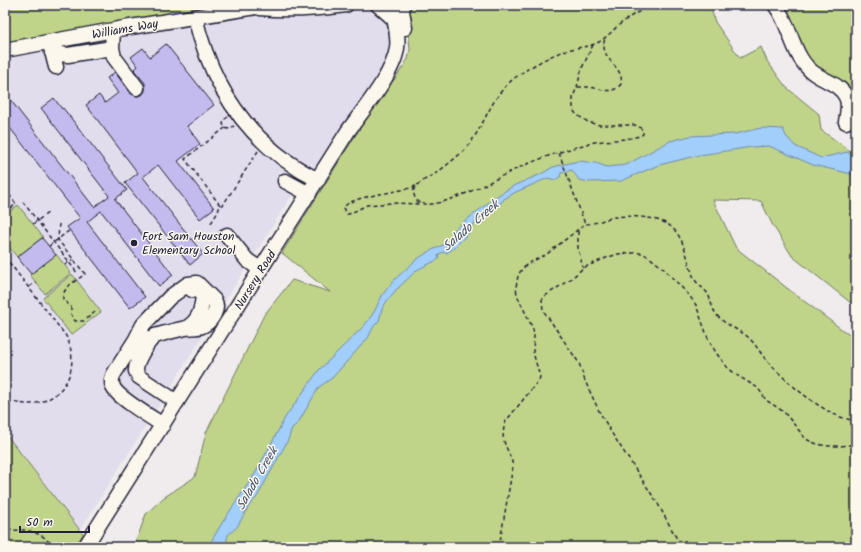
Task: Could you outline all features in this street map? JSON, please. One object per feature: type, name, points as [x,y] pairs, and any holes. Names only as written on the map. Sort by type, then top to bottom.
[{"type":"street","name":"Williams Way","points":[[5,50],[51,47],[113,30],[262,6],[278,10],[305,10],[346,5]]},
{"type":"street","points":[[378,5],[394,19]]},
{"type":"street","name":"Nursery Road","points":[[86,547],[348,131],[381,83],[393,60],[397,48],[397,34],[392,5]]},
{"type":"street","points":[[381,83],[394,72],[403,60],[406,44],[402,11],[403,5]]},
{"type":"street","points":[[775,5],[785,21],[800,58],[810,70],[840,89],[846,97],[848,105],[846,122]]},
{"type":"street","points":[[195,17],[204,52],[232,106],[266,145],[281,157],[318,180]]},
{"type":"street","points":[[113,30],[112,48],[114,57],[137,88]]},
{"type":"street","points":[[51,47],[68,55],[112,48]]},
{"type":"street","points":[[51,47],[56,68]]},
{"type":"street","points":[[285,181],[309,194]]},
{"type":"street","points":[[227,235],[247,260],[261,270]]},
{"type":"street","points":[[163,425],[117,394],[112,385],[112,376],[136,339],[172,302],[190,290],[196,290],[199,291],[203,297],[201,313],[198,319],[188,327],[151,338],[136,368],[139,377],[177,402]]},
{"type":"path","points":[[593,45],[582,68],[573,97],[573,110],[577,115],[588,122],[600,126],[635,125],[640,127],[643,134],[636,137],[591,143],[539,159],[467,193],[428,205],[372,204],[346,214],[343,208],[345,205],[357,199],[408,189],[418,185],[438,172],[469,144],[494,100],[503,87],[516,76],[564,51],[593,45],[605,38],[632,15],[653,5]]},
{"type":"path","points":[[577,87],[588,87],[609,91],[614,90],[621,84],[622,76],[606,54],[603,43],[605,38]]},
{"type":"path","points":[[225,128],[223,122],[230,116]]},
{"type":"path","points":[[220,205],[185,159],[225,128],[231,129],[236,124]]},
{"type":"path","points":[[211,223],[218,212],[220,205],[223,204],[259,149]]},
{"type":"path","points":[[559,154],[585,224]]},
{"type":"path","points":[[418,185],[414,192],[415,198],[421,204]]},
{"type":"path","points":[[5,189],[16,204],[5,213]]},
{"type":"path","points":[[23,202],[78,274]]},
{"type":"path","points":[[33,224],[49,212]]},
{"type":"path","points":[[499,547],[513,466],[512,458],[503,440],[503,430],[506,421],[539,380],[540,376],[533,352],[533,329],[517,295],[517,281],[520,272],[527,264],[547,254],[585,224],[593,224],[616,217],[629,217],[657,220],[668,224],[681,239],[695,280],[708,295],[712,307],[718,317],[748,337],[774,368],[818,405],[830,413],[856,421]]},
{"type":"path","points":[[58,224],[58,240],[85,274],[66,289],[63,294],[63,299],[71,307],[71,314],[75,321],[84,321],[95,312]]},
{"type":"path","points":[[49,246],[70,230]]},
{"type":"path","points":[[578,231],[578,248],[583,268]]},
{"type":"path","points":[[687,547],[677,539],[658,504],[599,411],[579,363],[543,310],[542,300],[544,296],[572,278],[583,268],[618,254],[642,253],[649,257],[663,268],[689,295],[698,310],[709,341],[727,367],[738,376],[758,388],[766,400],[784,412],[805,438],[809,441],[826,445],[838,446],[856,444]]},
{"type":"path","points":[[5,257],[66,336],[72,352],[72,368],[68,378],[59,392],[46,401],[30,405],[5,399]]},
{"type":"path","points":[[65,265],[73,259]]},
{"type":"path","points":[[5,271],[12,265]]},
{"type":"path","points":[[29,287],[36,282]]},
{"type":"path","points":[[5,521],[13,530],[31,532],[44,537],[48,540],[52,547]]},
{"type":"shaded area","name":"Fort Sam Houston Elementary School","points":[[368,7],[374,10],[386,22],[390,34],[388,59],[316,167],[301,181],[80,530],[5,433],[5,57],[98,37],[259,16],[315,14]]},
{"type":"green space","points":[[5,5],[228,5],[5,43]]},
{"type":"green space","points":[[409,5],[710,5],[715,22],[740,58],[761,47],[767,61],[786,87],[819,114],[821,130],[856,155],[856,308],[792,256],[772,224],[761,201],[713,200],[736,248],[856,340],[856,547],[134,547],[146,514],[163,498],[195,477],[206,433],[264,315],[292,280],[330,292],[282,253],[385,88],[394,80],[408,59],[410,49],[407,20]]},
{"type":"green space","points":[[763,5],[856,5],[856,97],[847,87],[811,62],[794,33]]},
{"type":"green space","points":[[18,205],[43,237],[17,257],[5,242],[5,215]]},
{"type":"green space","points":[[56,254],[71,273],[45,294],[30,275]]},
{"type":"green space","points":[[72,274],[101,312],[71,335],[43,298]]},
{"type":"green space","points":[[5,433],[83,534],[75,547],[5,547]]},
{"type":"water","name":"Salado Creek","points":[[761,128],[783,129],[786,136],[795,146],[821,158],[847,152],[856,158],[856,175],[813,165],[769,146],[752,147],[700,155],[659,165],[621,181],[589,182],[579,180],[572,170],[561,173],[560,177],[555,180],[548,178],[516,192],[504,199],[496,209],[476,220],[469,233],[454,248],[447,253],[443,252],[438,255],[439,259],[417,270],[396,290],[382,309],[379,321],[374,326],[368,338],[332,378],[319,387],[298,423],[292,428],[288,440],[257,497],[249,506],[237,527],[228,535],[225,547],[208,547],[256,472],[286,416],[319,370],[365,325],[374,312],[383,294],[394,280],[416,260],[428,252],[449,242],[456,228],[497,196],[515,185],[553,167],[578,161],[596,163],[607,167],[626,165],[670,141],[690,136],[735,134]]},
{"type":"building","points":[[166,44],[214,105],[187,126],[200,144],[178,161],[214,208],[200,219],[158,165],[143,177],[203,254],[190,265],[125,183],[138,173],[86,105],[99,95],[105,103],[118,93],[107,78],[115,72],[130,93],[138,96],[142,95],[145,91],[145,83],[134,70],[138,66],[131,57],[143,48],[150,57]]},
{"type":"building","points":[[5,93],[94,207],[109,196],[41,108],[54,98],[127,190],[115,199],[173,275],[159,286],[101,211],[87,222],[145,297],[130,308],[67,227],[80,218],[10,128],[5,132]]},
{"type":"building","points":[[42,238],[56,255],[31,274],[17,257]]},
{"type":"place","name":"Fort Sam Houston Elementary School","points":[[134,243]]}]
